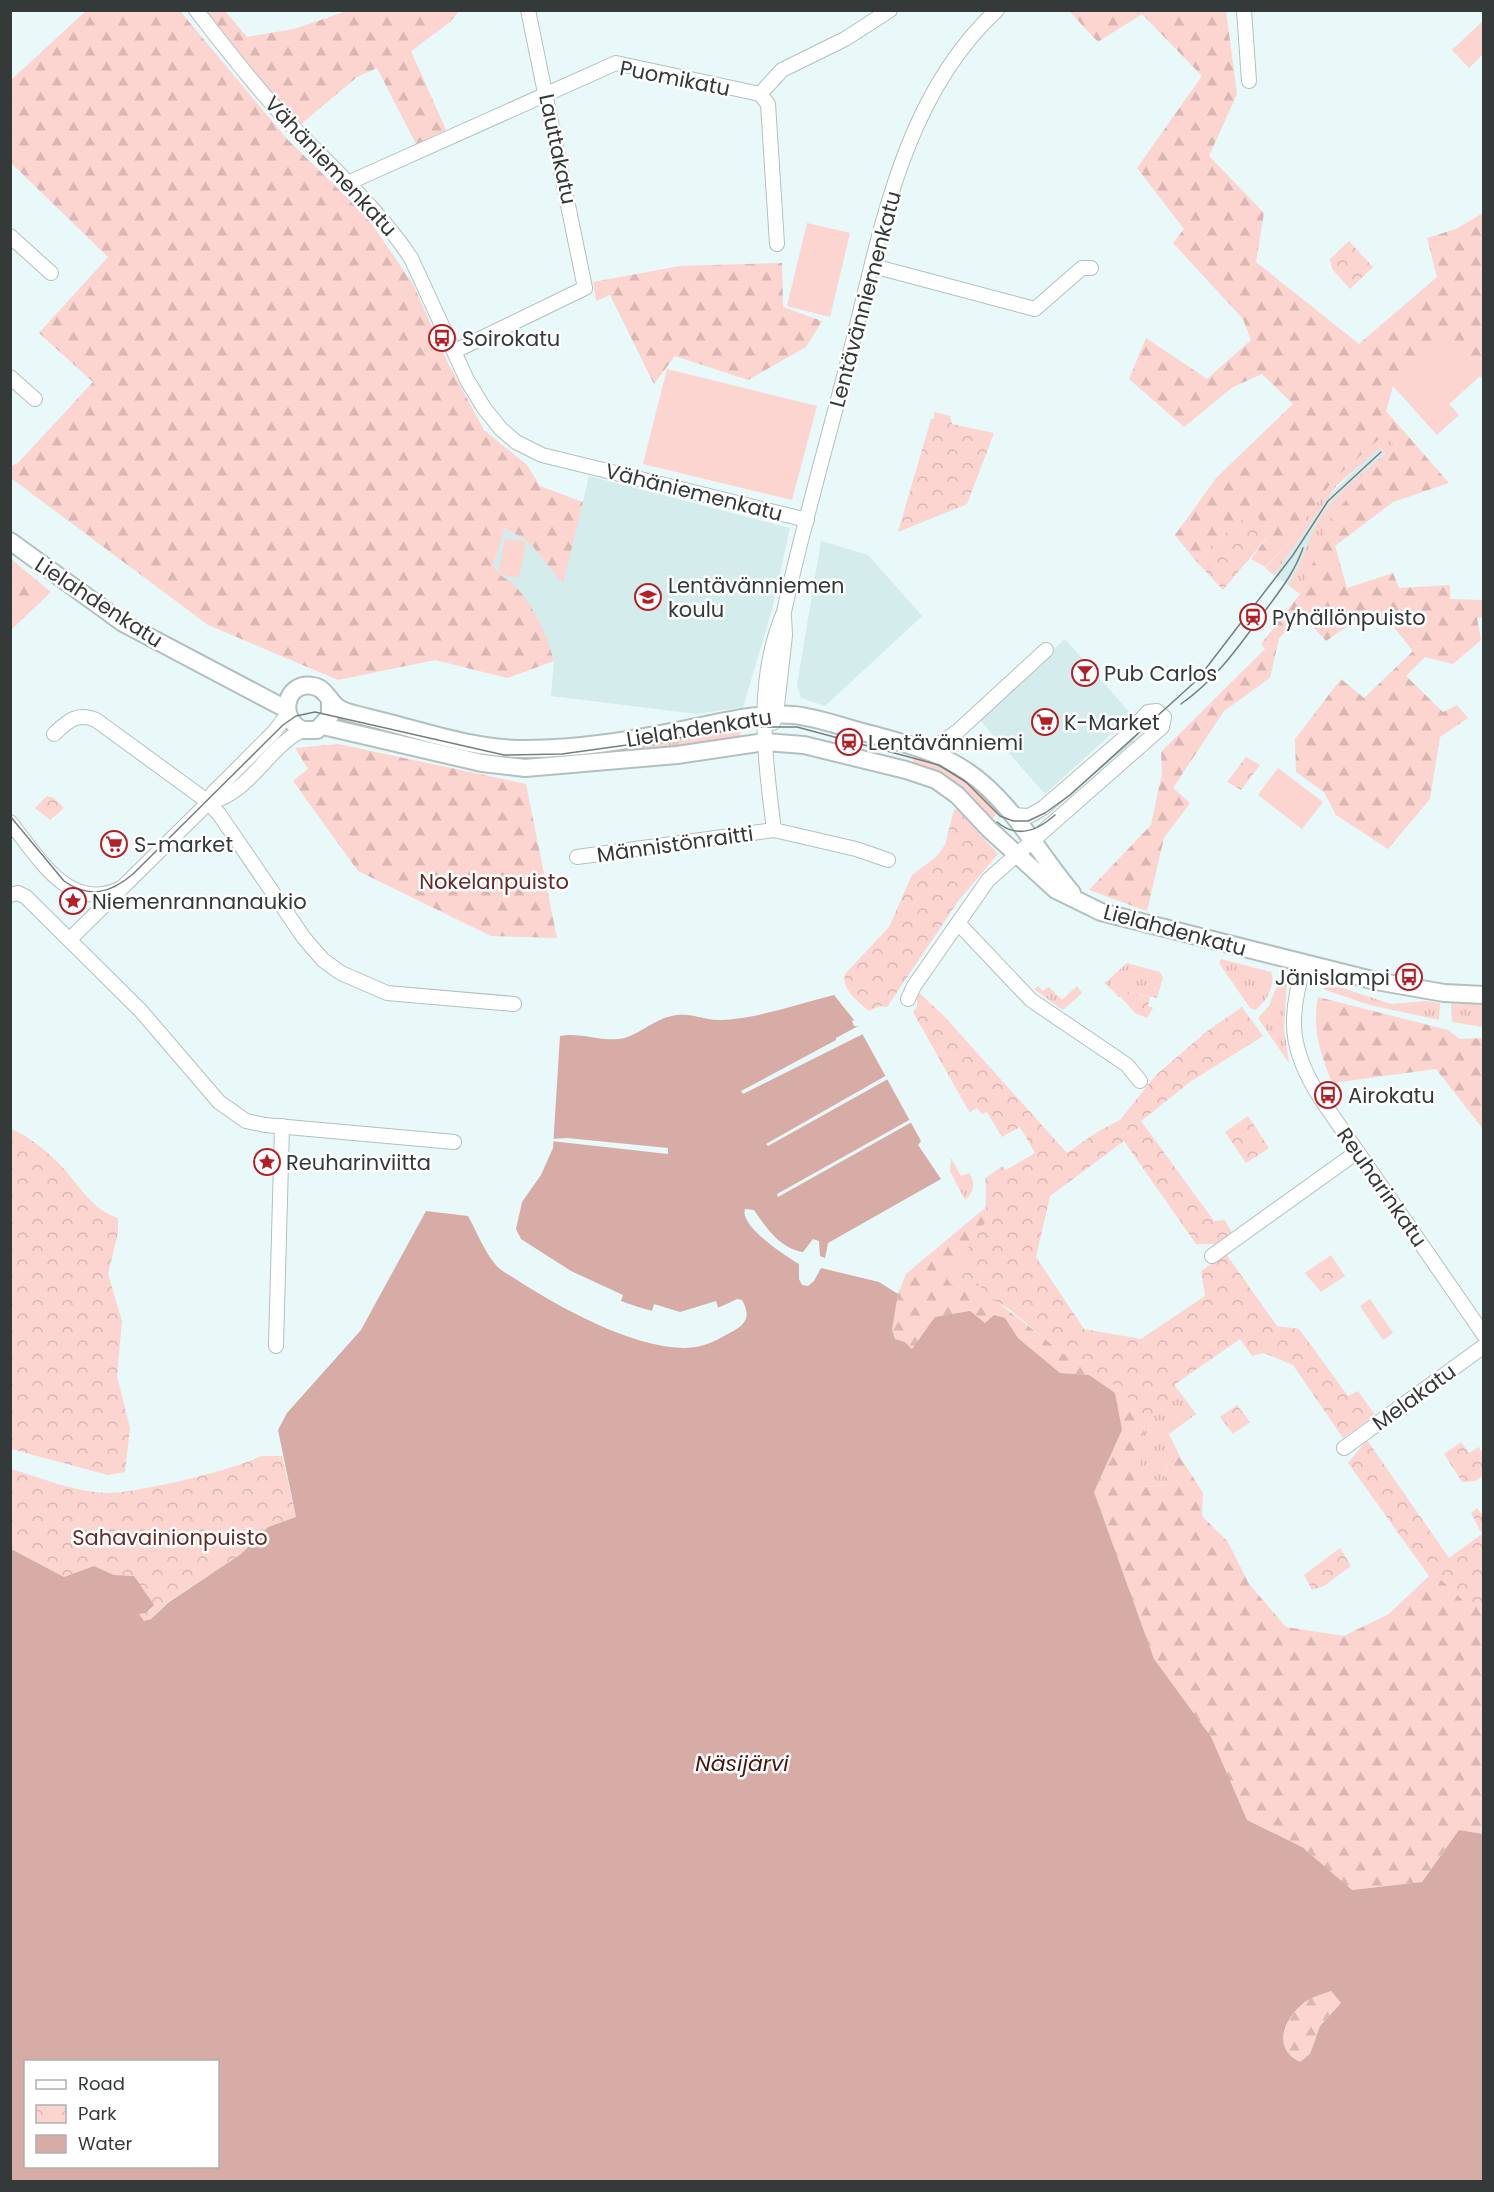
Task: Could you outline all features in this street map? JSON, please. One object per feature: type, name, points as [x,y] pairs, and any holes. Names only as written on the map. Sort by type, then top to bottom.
[{"type":"main road","name":"Lielahdenkatu","points":[[10,541],[123,623],[224,674],[287,712]]},
{"type":"main road","name":"Lielahdenkatu","points":[[224,674],[243,677],[273,688],[298,689]]},
{"type":"main road","points":[[312,686],[320,688],[330,699],[331,714],[323,726],[317,730],[303,730],[293,725],[287,712],[288,701],[298,689],[312,686]]},
{"type":"main road","name":"Lielahdenkatu","points":[[330,699],[337,707],[348,712],[487,746],[524,749],[554,749],[638,738],[769,716],[810,718],[929,751],[969,773],[995,795],[1080,903]]},
{"type":"main road","name":"Lielahdenkatu","points":[[323,726],[345,729],[482,764],[525,768],[676,755],[765,742],[804,745],[936,780],[957,795],[1056,890],[1107,914],[1408,988],[1484,995]]},
{"type":"street","name":"Vähäniemenkatu","points":[[196,10],[282,114],[384,220],[411,258],[467,380],[492,419],[516,442],[542,455],[807,520]]},
{"type":"street","name":"Lauttakatu","points":[[455,351],[585,288],[528,10]]},
{"type":"street","name":"Puomikatu","points":[[350,183],[616,63],[760,94],[782,70],[845,39],[890,10]]},
{"type":"street","name":"Lentävänniemenkatu","points":[[765,742],[785,635],[784,612],[900,166],[935,89],[970,36],[997,10]]},
{"type":"street","points":[[1244,10],[1249,81]]},
{"type":"street","points":[[760,94],[768,104],[777,244]]},
{"type":"street","points":[[10,237],[51,273]]},
{"type":"street","points":[[873,266],[1035,309],[1082,268],[1091,268]]},
{"type":"street","points":[[10,377],[35,399]]},
{"type":"street","points":[[929,751],[958,731],[1046,650]]},
{"type":"street","points":[[908,999],[914,986],[988,880],[1162,727],[1164,717],[1157,711],[1148,712],[1124,738],[1043,808],[1029,816],[1012,815]]},
{"type":"street","points":[[69,940],[208,802],[213,793],[274,732],[287,712]]},
{"type":"street","points":[[54,734],[71,719],[80,716],[96,720],[208,802],[304,938],[323,960],[341,973],[387,993],[514,1004]]},
{"type":"street","points":[[208,802],[219,800],[232,792],[285,743],[303,730]]},
{"type":"street","points":[[765,742],[774,830],[856,849],[888,860]]},
{"type":"street","points":[[10,822],[57,878],[72,890],[93,895],[109,893],[124,886]]},
{"type":"street","name":"Männistönraitti","points":[[577,857],[774,830]]},
{"type":"street","points":[[14,894],[69,940],[149,1019],[232,1113],[246,1121],[454,1142]]},
{"type":"street","points":[[958,923],[1032,1000],[1127,1065],[1140,1081]]},
{"type":"street","name":"Reuharinkatu","points":[[1305,963],[1294,1015],[1293,1034],[1297,1054],[1309,1081],[1484,1335]]},
{"type":"street","points":[[276,1346],[282,1126]]},
{"type":"street","points":[[1212,1257],[1358,1152]]},
{"type":"street","name":"Melakatu","points":[[1344,1448],[1484,1346]]},
{"type":"shaded area","points":[[1379,447],[1385,454],[1343,491],[1309,541],[1298,572],[1288,585],[1274,575],[1326,499]]},
{"type":"shaded area","name":"Lentävänniemen koulu","points":[[589,476],[790,528],[772,610],[743,707],[697,714],[551,696],[554,661],[514,585],[497,575],[493,566],[504,528],[530,543],[563,583]]},
{"type":"shaded area","points":[[821,541],[868,555],[922,616],[825,706],[801,698],[797,685]]},
{"type":"shaded area","points":[[1065,639],[1132,715],[1045,794],[978,718]]},
{"type":"green space","points":[[87,10],[180,11],[287,139],[367,217],[413,284],[448,363],[484,430],[527,465],[540,486],[583,502],[563,584],[530,543],[505,528],[493,565],[498,573],[510,581],[529,603],[554,661],[507,678],[435,660],[338,680],[208,625],[11,478],[11,466],[18,463],[93,382],[39,333],[108,257],[10,162],[11,80]]},
{"type":"green space","points":[[204,11],[225,11],[247,37],[294,29],[347,11],[459,11],[450,22],[411,51],[446,130],[416,144],[377,68],[357,77],[300,125]]},
{"type":"green space","points":[[1069,11],[1226,11],[1237,94],[1209,156],[1264,213],[1256,262],[1359,344],[1437,277],[1427,238],[1456,229],[1483,213],[1483,378],[1479,377],[1445,340],[1393,386],[1386,411],[1449,483],[1393,502],[1335,546],[1347,588],[1393,573],[1399,588],[1450,585],[1450,599],[1483,600],[1483,617],[1477,618],[1481,640],[1453,664],[1425,657],[1406,676],[1443,712],[1457,705],[1468,718],[1440,737],[1430,799],[1388,849],[1336,815],[1324,792],[1296,772],[1295,739],[1341,679],[1364,698],[1413,651],[1392,625],[1364,615],[1326,641],[1304,617],[1279,638],[1270,678],[1224,711],[1173,788],[1190,803],[1164,838],[1147,911],[1089,890],[1151,825],[1162,773],[1161,752],[1265,649],[1261,644],[1300,594],[1332,516],[1373,470],[1391,455],[1394,446],[1391,437],[1385,434],[1334,479],[1289,542],[1265,567],[1251,559],[1269,535],[1239,521],[1195,560],[1175,535],[1217,477],[1293,404],[1262,374],[1233,387],[1184,427],[1129,379],[1146,338],[1207,379],[1251,340],[1243,319],[1173,243],[1184,229],[1137,168],[1202,76],[1142,14],[1098,42]]},
{"type":"green space","points":[[1483,21],[1483,54],[1469,68],[1452,50]]},
{"type":"green space","points":[[807,223],[850,233],[830,317],[787,306]]},
{"type":"green space","points":[[1349,241],[1373,267],[1350,289],[1332,269],[1330,259]]},
{"type":"green space","points":[[782,263],[783,307],[822,321],[806,347],[748,380],[675,356],[654,384],[610,295],[596,301],[593,282],[680,266]]},
{"type":"green space","points":[[1445,339],[1479,377],[1449,404],[1459,415],[1437,435],[1393,386]]},
{"type":"green space","points":[[667,369],[817,406],[792,500],[643,464]]},
{"type":"green space","points":[[934,412],[950,416],[952,424],[994,433],[967,504],[898,532],[931,419],[934,419]]},
{"type":"green space","points":[[1385,434],[1391,437],[1394,446],[1391,455],[1373,470],[1332,517],[1300,594],[1288,585],[1318,521],[1340,493],[1385,454],[1380,448],[1337,485],[1274,575],[1265,568],[1289,542],[1334,479]]},
{"type":"green space","points":[[1258,517],[1269,535],[1223,590],[1195,560],[1239,521]]},
{"type":"green space","points":[[505,538],[526,542],[519,578],[498,574]]},
{"type":"green space","points":[[11,559],[51,592],[11,630]]},
{"type":"green space","points":[[350,716],[490,750],[739,723],[741,740],[500,763],[347,726]]},
{"type":"green space","name":"Nokelanpuisto","points":[[338,744],[526,784],[557,938],[491,936],[358,871],[293,781],[308,769],[295,748]]},
{"type":"green space","points":[[916,750],[958,770],[1001,808],[989,823],[911,768]]},
{"type":"green space","points":[[1246,757],[1260,765],[1241,790],[1227,782]]},
{"type":"green space","points":[[1278,768],[1323,802],[1302,829],[1258,795]]},
{"type":"green space","points":[[47,796],[54,798],[64,808],[50,820],[35,808]]},
{"type":"green space","points":[[957,809],[998,854],[959,900],[887,1007],[880,1006],[869,1011],[848,990],[844,980],[845,974],[889,927],[912,875],[936,857],[945,845],[954,810]]},
{"type":"green space","points":[[1221,959],[1271,972],[1272,982],[1269,993],[1255,1010],[1250,1008],[1219,963]]},
{"type":"green space","points":[[1127,963],[1160,972],[1163,978],[1157,998],[1129,992],[1119,997],[1105,983]]},
{"type":"green space","points":[[1281,976],[1287,978],[1284,1029],[1289,1063],[1258,1018],[1269,1006]]},
{"type":"green space","points":[[1330,984],[1391,1004],[1426,1001],[1440,1003],[1439,1020],[1370,1005],[1323,989]]},
{"type":"green space","points":[[1038,986],[1043,991],[1049,987],[1062,1000],[1077,986],[1082,993],[1063,1010],[1034,989]]},
{"type":"green space","points":[[917,991],[943,1015],[1067,1153],[1097,1132],[1120,1120],[1155,1076],[1206,1032],[1242,1007],[1263,1036],[1190,1082],[1141,1121],[1214,1221],[1225,1220],[1233,1235],[1219,1244],[1196,1244],[1124,1141],[1050,1196],[1036,1257],[1084,1329],[1141,1339],[1205,1296],[1201,1271],[1226,1254],[1277,1326],[1299,1329],[1348,1396],[1358,1391],[1375,1415],[1343,1438],[1293,1365],[1264,1353],[1252,1356],[1240,1339],[1174,1385],[1181,1394],[1145,1421],[1124,1391],[1062,1353],[1009,1309],[990,1297],[973,1279],[953,1287],[947,1279],[988,1218],[985,1178],[1003,1166],[1006,1170],[1035,1153],[1020,1127],[1002,1137],[987,1112],[982,1114],[977,1108],[970,1112],[967,1108],[913,1012],[917,1007]]},
{"type":"green space","points":[[1129,992],[1150,997],[1148,1006],[1153,1008],[1147,1018],[1135,1013],[1120,996]]},
{"type":"green space","points":[[1318,997],[1448,1030],[1460,1039],[1483,1038],[1483,1129],[1436,1069],[1332,1083],[1318,1040],[1316,1009]]},
{"type":"green space","points":[[1483,1003],[1483,1027],[1452,1022],[1451,1004]]},
{"type":"green space","points":[[1248,1116],[1269,1148],[1246,1163],[1225,1132]]},
{"type":"green space","points":[[10,1128],[45,1151],[94,1204],[118,1218],[118,1233],[108,1274],[122,1321],[117,1376],[130,1428],[125,1472],[108,1475],[11,1449]]},
{"type":"green space","points":[[951,1158],[961,1176],[969,1173],[973,1180],[972,1191],[965,1200],[950,1171]]},
{"type":"green space","points":[[985,1208],[988,1218],[953,1287],[973,1278],[1004,1308],[1062,1353],[1147,1348],[1181,1394],[1145,1421],[1138,1488],[1164,1484],[1167,1466],[1180,1457],[1203,1493],[1202,1516],[1228,1542],[1249,1584],[1286,1627],[1344,1636],[1389,1614],[1429,1576],[1438,1577],[1466,1603],[1483,1607],[1483,1834],[1459,1830],[1422,1882],[1351,1890],[1302,1847],[1247,1820],[1229,1783],[1154,1659],[1094,1492],[1122,1430],[1089,1375],[1060,1373],[1018,1338],[1005,1318],[913,1349],[905,1342],[895,1339],[892,1330],[898,1294],[906,1274]]},
{"type":"green space","points":[[1331,1255],[1345,1276],[1321,1292],[1305,1273]]},
{"type":"green space","points":[[1370,1299],[1393,1333],[1383,1340],[1360,1306]]},
{"type":"green space","points":[[1181,1394],[1196,1414],[1169,1434],[1180,1457],[1167,1466],[1164,1484],[1137,1488],[1145,1421]]},
{"type":"green space","points":[[1237,1405],[1250,1422],[1233,1434],[1220,1417]]},
{"type":"green space","points":[[1367,1440],[1449,1558],[1482,1534],[1471,1513],[1477,1508],[1483,1516],[1483,1607],[1466,1603],[1438,1577],[1429,1576],[1348,1463]]},
{"type":"green space","points":[[1461,1442],[1469,1453],[1479,1447],[1483,1455],[1483,1476],[1475,1481],[1462,1482],[1444,1454]]},
{"type":"green space","name":"Sahavainionpuisto","points":[[261,1456],[282,1456],[296,1517],[268,1527],[241,1554],[169,1601],[151,1619],[144,1621],[140,1619],[139,1614],[151,1610],[134,1576],[114,1575],[94,1566],[64,1577],[11,1549],[11,1469],[69,1487],[104,1493],[137,1490],[184,1480],[230,1468]]},
{"type":"green space","points":[[1340,1548],[1351,1566],[1324,1586],[1312,1590],[1304,1575]]},
{"type":"green space","points":[[1331,1991],[1341,2003],[1320,2026],[1310,2054],[1300,2063],[1291,2057],[1283,2042],[1287,2025],[1305,2002]]},
{"type":"water","name":"Näsijärvi","points":[[834,995],[854,1020],[852,1021],[854,1026],[858,1026],[921,1141],[918,1145],[941,1179],[828,1243],[825,1258],[820,1256],[819,1241],[813,1239],[803,1252],[788,1247],[775,1237],[754,1210],[745,1209],[745,1216],[749,1224],[765,1240],[799,1264],[799,1279],[802,1285],[808,1286],[814,1281],[821,1268],[879,1282],[898,1294],[892,1330],[895,1339],[905,1342],[912,1349],[935,1317],[970,1311],[985,1323],[994,1315],[1005,1318],[1018,1338],[1060,1373],[1089,1375],[1115,1393],[1122,1430],[1094,1492],[1154,1659],[1211,1737],[1247,1820],[1302,1847],[1352,1890],[1422,1882],[1459,1830],[1483,1834],[1483,2181],[11,2182],[11,1549],[64,1577],[94,1566],[114,1575],[134,1576],[154,1605],[146,1613],[139,1614],[144,1621],[151,1619],[169,1602],[241,1554],[268,1527],[296,1517],[278,1430],[287,1413],[361,1330],[426,1211],[468,1216],[487,1253],[500,1269],[576,1314],[620,1334],[664,1346],[692,1348],[723,1337],[740,1327],[746,1316],[742,1300],[737,1299],[693,1314],[679,1315],[652,1311],[621,1301],[623,1295],[571,1271],[521,1239],[516,1229],[522,1202],[541,1175],[553,1148],[560,1036],[619,1039],[633,1035],[660,1020],[677,1015],[716,1020],[764,1014]],"holes":[[[1331,1991],[1341,2003],[1320,2026],[1310,2054],[1300,2062],[1291,2056],[1283,2041],[1291,2016],[1305,2002]]]},
{"type":"pier","points":[[858,1026],[863,1034],[743,1094],[741,1091],[836,1040]]},
{"type":"pier","points":[[887,1075],[888,1079],[768,1146],[766,1144]]},
{"type":"pier","points":[[911,1119],[912,1122],[778,1197],[777,1194]]},
{"type":"pier","points":[[567,1138],[668,1148],[668,1154],[551,1141],[551,1139]]},
{"type":"pier","points":[[716,1301],[719,1311],[688,1320],[674,1320],[651,1314],[654,1304],[680,1312]]},
{"type":"tram line","points":[[10,816],[64,881],[73,887],[91,892],[108,889],[133,874],[283,725],[296,716],[315,712],[504,755],[562,754],[757,727],[797,727],[939,765],[966,782],[1000,816],[1013,821],[1028,821],[1045,813],[1070,795],[1197,680],[1293,555],[1328,501],[1381,452]]},
{"type":"tram line","points":[[1181,704],[1204,685],[1234,652],[1285,583],[1303,548]]},
{"type":"tram line","points":[[997,822],[1012,830],[1027,831],[1055,815]]},
{"type":"place","name":"Soirokatu","points":[[442,338]]},
{"type":"place","name":"Lentävänniemen koulu","points":[[648,597]]},
{"type":"place","name":"Pyhällönpuisto","points":[[1253,617]]},
{"type":"place","name":"Pub Carlos","points":[[1085,673]]},
{"type":"place","name":"K-Market","points":[[1045,722]]},
{"type":"place","name":"Lentävänniemi","points":[[849,742]]},
{"type":"place","name":"S-market","points":[[114,844]]},
{"type":"place","name":"Niemenrannanaukio","points":[[73,901]]},
{"type":"place","name":"Jänislampi","points":[[1409,977]]},
{"type":"place","name":"Airokatu","points":[[1328,1095]]},
{"type":"place","name":"Reuharinviitta","points":[[267,1162]]}]
